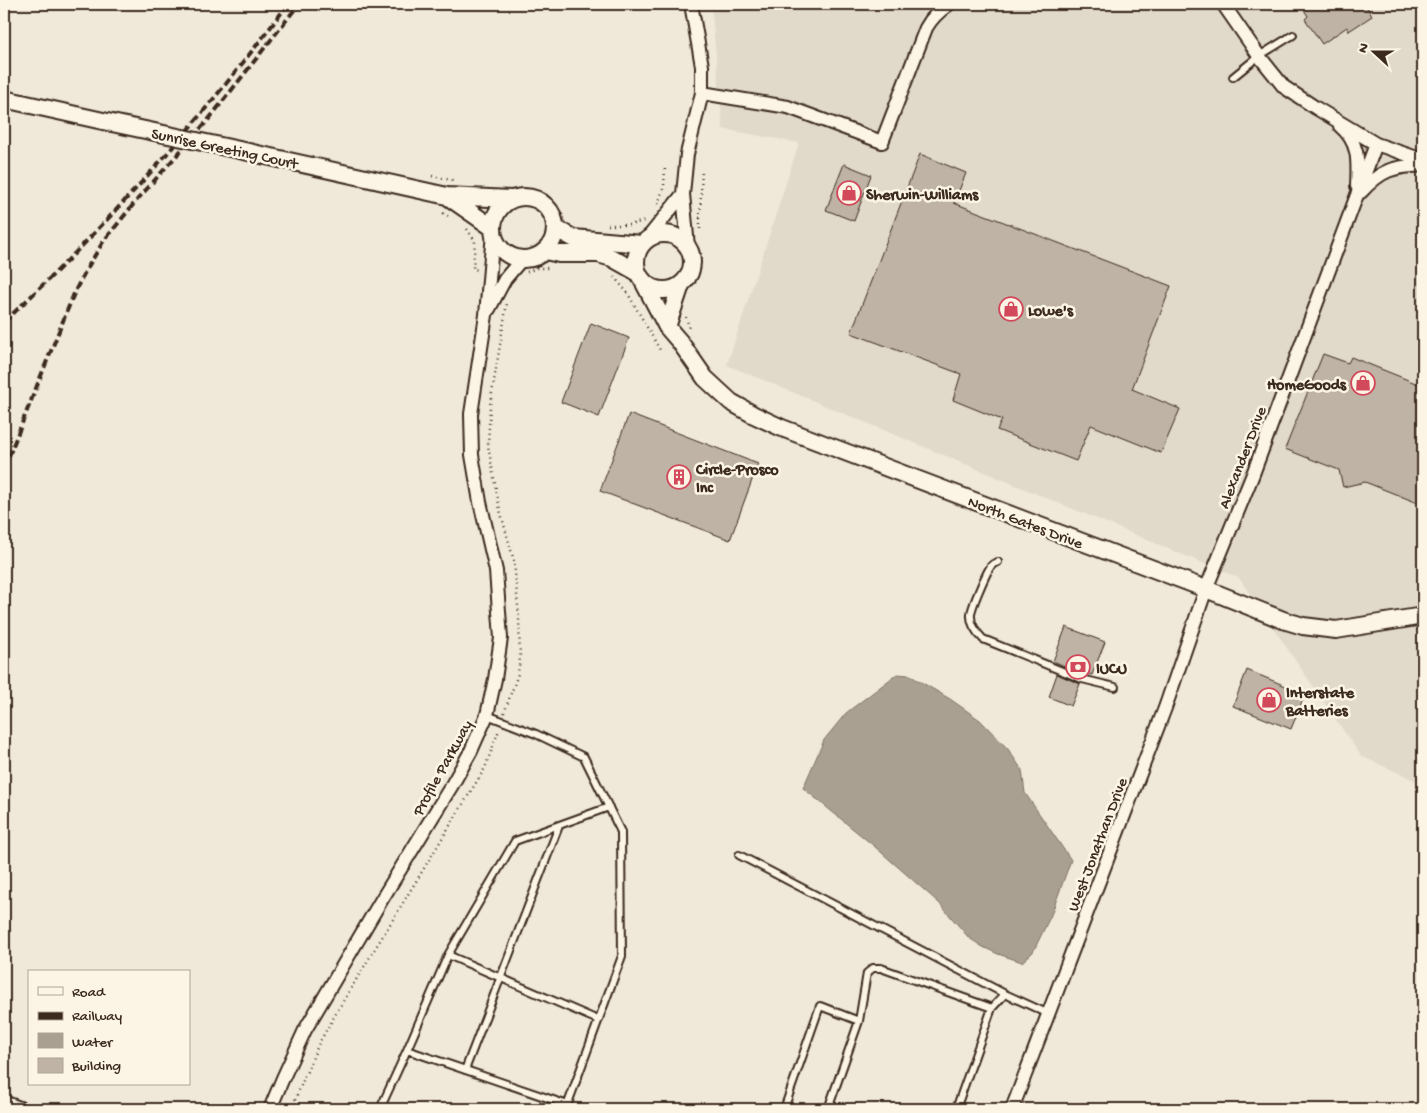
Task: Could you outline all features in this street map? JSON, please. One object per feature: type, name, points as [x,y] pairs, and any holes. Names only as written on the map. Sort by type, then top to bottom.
[{"type":"street","points":[[667,327],[687,285],[692,263],[691,255],[696,244],[683,194],[687,154],[702,93],[702,66],[691,4]]},
{"type":"street","points":[[702,93],[788,107],[882,142],[926,28],[931,18],[949,4]]},
{"type":"street","points":[[1223,4],[1259,56],[1284,87],[1376,144],[1423,160]]},
{"type":"street","name":"Sunrise Greeting Court","points":[[4,99],[447,196],[514,193]]},
{"type":"street","name":"Alexander Drive","points":[[1316,108],[1343,129],[1352,141],[1358,156],[1357,196]]},
{"type":"street","name":"Alexander Drive","points":[[1206,589],[1253,474],[1376,144]]},
{"type":"street","name":"Alexander Drive","points":[[1357,196],[1374,178],[1389,170],[1423,165]]},
{"type":"street","points":[[562,224],[549,247],[542,255],[532,259],[523,267],[502,252],[496,243],[493,230],[496,213],[514,193],[521,197],[532,198],[541,202],[548,208],[554,218],[562,224],[574,238],[644,241],[655,235],[665,234],[674,235],[682,240],[696,244]]},
{"type":"street","points":[[641,278],[636,257],[638,250],[683,194]]},
{"type":"street","name":"Sunrise Greeting Court","points":[[447,196],[493,230]]},
{"type":"street","name":"Profile Parkway","points":[[270,1109],[305,1030],[452,785],[471,751],[487,715],[501,638],[496,571],[480,502],[472,455],[471,414],[486,315],[493,230]]},
{"type":"street","points":[[545,251],[559,254],[598,254],[612,258],[651,287],[658,290],[687,285]]},
{"type":"street","name":"Profile Parkway","points":[[486,315],[505,279],[523,267]]},
{"type":"street","name":"North Gates Drive","points":[[641,278],[667,327],[705,378],[731,402],[782,428],[1303,626],[1336,630],[1423,616]]},
{"type":"street","name":"West Jonathan Drive","points":[[1012,1109],[1165,708],[1206,589]]},
{"type":"lane","points":[[1232,77],[1259,56],[1292,35]]},
{"type":"lane","points":[[998,562],[992,564],[988,571],[971,615],[974,629],[983,639],[1082,679],[1115,687]]},
{"type":"lane","points":[[407,1050],[567,1107],[622,956],[621,832],[584,756],[487,715]]},
{"type":"lane","points":[[380,1109],[448,955],[515,842],[609,807]]},
{"type":"lane","points":[[465,1070],[559,826]]},
{"type":"lane","points":[[739,855],[1005,994],[1048,1014]]},
{"type":"lane","points":[[448,955],[598,1020]]},
{"type":"lane","points":[[828,1109],[859,1020],[868,973],[873,968],[881,968],[992,1008]]},
{"type":"lane","points":[[956,1109],[992,1008],[1005,994]]},
{"type":"lane","points":[[784,1109],[820,1006],[859,1020]]},
{"type":"lane","points":[[4,1099],[31,1109]]},
{"type":"path","points":[[657,206],[664,186],[665,169]]},
{"type":"path","points":[[687,285],[700,270],[696,244],[700,218],[702,169]]},
{"type":"path","points":[[514,193],[525,188],[550,200],[562,224]]},
{"type":"path","points":[[443,214],[449,216]]},
{"type":"path","points":[[606,225],[629,225],[644,222],[650,217]]},
{"type":"path","points":[[695,219],[700,218]]},
{"type":"path","points":[[466,227],[475,241],[473,269],[477,270]]},
{"type":"path","points":[[523,267],[555,268]]},
{"type":"path","points":[[609,274],[615,277],[627,292],[645,320],[660,350]]},
{"type":"path","points":[[507,302],[490,405],[488,446],[500,510],[514,561],[519,617],[520,658],[515,684]]},
{"type":"path","points":[[685,312],[691,334]]},
{"type":"path","points":[[291,1109],[319,1043],[485,768],[491,752]]},
{"type":"shaded area","points":[[711,4],[1423,4],[1423,784],[1361,756],[1239,578],[727,365],[799,143],[723,129]]},
{"type":"water","points":[[897,674],[909,675],[950,699],[980,720],[1008,749],[1022,770],[1025,793],[1071,860],[1051,915],[1033,952],[1022,962],[998,954],[969,938],[939,903],[874,846],[803,788],[824,740],[846,713]]},
{"type":"building","points":[[1300,4],[1365,4],[1372,16],[1349,31],[1347,27],[1322,44],[1305,19],[1308,16]]},
{"type":"building","name":"Lowe's","points":[[920,154],[966,173],[954,203],[1171,286],[1132,389],[1180,409],[1161,453],[1091,425],[1076,461],[997,430],[1002,420],[953,400],[961,374],[851,333]]},
{"type":"building","name":"Sherwin-Williams","points":[[844,164],[871,175],[854,221],[826,210]]},
{"type":"building","points":[[591,323],[629,338],[599,417],[561,402]]},
{"type":"building","points":[[1323,354],[1348,363],[1351,357],[1423,386],[1423,505],[1365,482],[1343,487],[1339,470],[1285,449]]},
{"type":"building","name":"Circle-Prosco Inc","points":[[629,414],[758,464],[730,540],[600,491]]},
{"type":"building","name":"IUCU","points":[[1066,627],[1105,642],[1092,675],[1084,672],[1083,674],[1053,661]]},
{"type":"building","name":"Interstate Batteries","points":[[1247,670],[1305,694],[1291,729],[1233,706]]},
{"type":"building","points":[[1057,674],[1080,684],[1071,706],[1049,697]]},
{"type":"railway","points":[[4,322],[43,285],[153,169],[222,88],[288,4]]},
{"type":"railway","points":[[4,468],[75,291],[103,242],[137,200],[209,119],[299,4]]},
{"type":"place","name":"Sherwin-Williams","points":[[849,193]]},
{"type":"place","name":"Lowe's","points":[[1011,309]]},
{"type":"place","name":"HomeGoods","points":[[1363,383]]},
{"type":"place","name":"Circle-Prosco Inc","points":[[679,477]]},
{"type":"place","name":"IUCU","points":[[1078,667]]},
{"type":"place","name":"Interstate Batteries","points":[[1269,700]]}]
